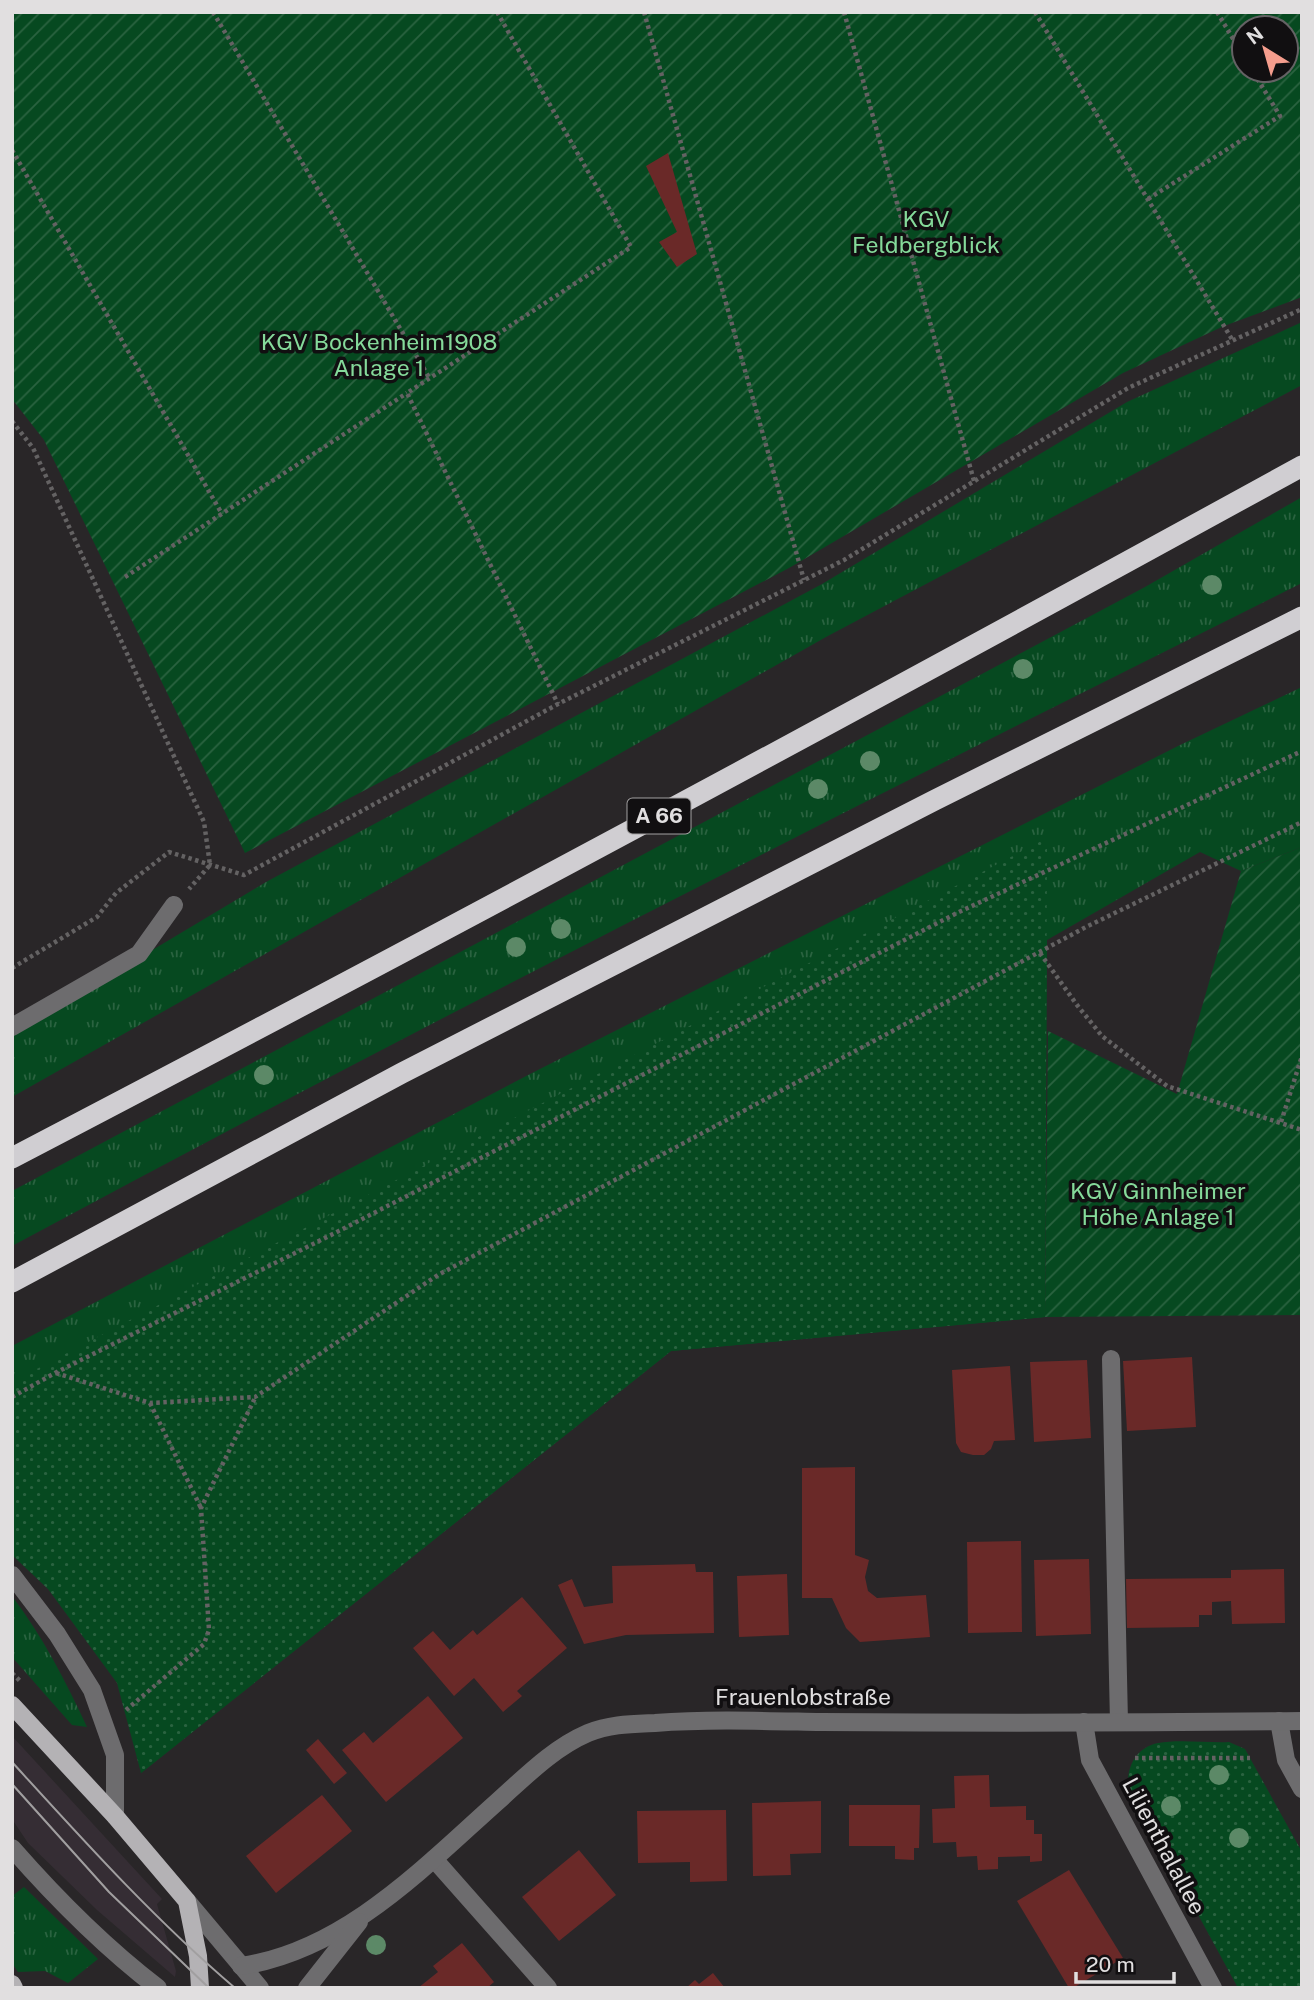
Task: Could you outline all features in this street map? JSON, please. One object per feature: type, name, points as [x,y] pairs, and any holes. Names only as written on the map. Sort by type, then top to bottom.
[{"type":"highway","name":"A 66","points":[[12,1158],[492,906],[1302,466]]},
{"type":"highway","points":[[12,1282],[401,1073],[935,800],[1302,617]]},
{"type":"main road","points":[[12,1705],[115,1816],[187,1901],[198,1956],[200,1988]]},
{"type":"street","points":[[12,1027],[139,954],[174,905]]},
{"type":"street","points":[[1111,1359],[1119,1722]]},
{"type":"street","points":[[12,1574],[57,1634],[92,1690],[115,1755],[115,1816]]},
{"type":"street","name":"Frauenlobstraße","points":[[241,1966],[271,1961],[306,1947],[368,1912],[434,1859],[537,1765],[588,1733],[612,1726],[685,1721],[1302,1721]]},
{"type":"street","points":[[1279,1721],[1286,1760],[1302,1789]]},
{"type":"street","name":"Lilienthalallee","points":[[1084,1722],[1090,1760],[1213,1988]]},
{"type":"street","points":[[12,1848],[66,1905],[136,1971],[158,1988]]},
{"type":"street","points":[[434,1859],[548,1988]]},
{"type":"street","points":[[187,1901],[260,1988]]},
{"type":"street","name":"Frauenlobstraße","points":[[307,1988],[368,1912]]},
{"type":"path","points":[[213,12],[430,379]]},
{"type":"path","points":[[125,577],[631,247],[497,12]]},
{"type":"path","points":[[644,12],[804,580]]},
{"type":"path","points":[[844,12],[974,481]]},
{"type":"path","points":[[1035,12],[1233,341]]},
{"type":"path","points":[[1217,12],[1230,34]]},
{"type":"path","points":[[1148,199],[1280,116],[1261,84]]},
{"type":"path","points":[[12,150],[222,514]]},
{"type":"path","points":[[12,968],[97,917],[116,893],[169,852],[244,875],[558,704],[844,560],[1128,388],[1302,309]]},
{"type":"path","points":[[407,393],[558,704]]},
{"type":"path","points":[[12,421],[33,448],[204,822],[210,865],[174,905]]},
{"type":"path","points":[[12,1397],[957,913],[1302,751]]},
{"type":"path","points":[[201,1507],[256,1397],[438,1276],[727,1118],[1098,921],[1302,822]]},
{"type":"path","points":[[1040,953],[1102,1036],[1167,1086],[1302,1130]]},
{"type":"path","points":[[1281,1122],[1302,1056]]},
{"type":"path","points":[[55,1373],[150,1402],[256,1397]]},
{"type":"path","points":[[125,1711],[204,1644],[209,1630],[201,1507],[150,1402]]},
{"type":"path","points":[[1135,1758],[1250,1758]]},
{"type":"shaded area","points":[[12,1736],[162,1899],[157,1904],[176,1971],[175,1977],[97,1910],[28,1843],[12,1819]]},
{"type":"green space","name":"KGV Bockenheim1908 Anlage 1","points":[[12,12],[1302,12],[1302,297],[1224,326],[1123,373],[789,568],[245,853],[44,440],[12,399]]},
{"type":"green space","points":[[1302,322],[1302,385],[826,637],[12,1097],[12,1034],[266,882],[822,584],[1127,402]]},
{"type":"green space","points":[[1302,497],[1302,583],[654,909],[12,1246],[12,1191],[1145,587]]},
{"type":"green space","points":[[1302,687],[1302,847],[1241,871],[1200,852],[1047,940],[1045,1317],[671,1351],[141,1773],[178,1696],[12,1539],[12,1346],[530,1074],[1178,746]]},
{"type":"green space","points":[[1047,838],[1045,1317],[671,1351],[141,1773],[117,1683],[48,1589],[12,1555],[12,1382]]},
{"type":"green space","name":"KGV Ginnheimer Höhe Anlage 1","points":[[1302,847],[1302,1315],[1045,1317],[1048,1031],[1177,1094],[1241,871]]},
{"type":"green space","points":[[12,1596],[53,1659],[87,1727],[72,1725],[12,1657]]},
{"type":"green space","points":[[1174,1741],[1229,1742],[1245,1749],[1302,1852],[1302,1988],[1238,1988],[1129,1788],[1131,1766],[1138,1754],[1150,1745]]},
{"type":"green space","points":[[24,1887],[98,1959],[68,1983],[45,1971],[18,1972],[12,1963],[12,1896]]},
{"type":"building","points":[[668,153],[697,254],[677,267],[659,242],[677,232],[646,166]]},
{"type":"building","points":[[1192,1357],[1196,1427],[1127,1431],[1123,1361]]},
{"type":"building","points":[[1087,1360],[1091,1438],[1034,1442],[1030,1362]]},
{"type":"building","points":[[1010,1366],[1015,1440],[994,1441],[991,1449],[984,1455],[961,1452],[956,1443],[952,1370]]},
{"type":"building","points":[[855,1467],[855,1555],[869,1560],[865,1577],[868,1591],[877,1598],[926,1595],[930,1637],[860,1642],[846,1628],[832,1598],[802,1598],[802,1468]]},
{"type":"building","points":[[1021,1541],[1022,1632],[968,1633],[967,1542]]},
{"type":"building","points":[[1089,1559],[1091,1634],[1036,1636],[1034,1560]]},
{"type":"building","points":[[695,1564],[696,1572],[713,1572],[714,1633],[626,1635],[584,1644],[558,1585],[572,1579],[584,1607],[613,1603],[612,1566]]},
{"type":"building","points":[[1284,1569],[1285,1623],[1232,1624],[1231,1601],[1212,1602],[1212,1615],[1199,1615],[1199,1627],[1127,1628],[1126,1579],[1231,1578],[1231,1570]]},
{"type":"building","points":[[787,1574],[789,1635],[739,1637],[737,1576]]},
{"type":"building","points":[[522,1597],[567,1648],[517,1691],[522,1696],[503,1712],[474,1678],[454,1696],[413,1648],[433,1631],[450,1650],[473,1630],[477,1635]]},
{"type":"building","points":[[428,1696],[463,1738],[386,1802],[342,1750],[364,1732],[373,1743]]},
{"type":"building","points":[[318,1739],[347,1773],[334,1784],[306,1750]]},
{"type":"building","points":[[989,1775],[990,1807],[1026,1806],[1026,1820],[1034,1820],[1034,1834],[1042,1834],[1042,1861],[1030,1862],[1030,1856],[998,1857],[998,1869],[978,1870],[977,1856],[957,1857],[956,1842],[933,1843],[932,1809],[955,1808],[954,1776]]},
{"type":"building","points":[[322,1795],[352,1831],[276,1893],[246,1856]]},
{"type":"building","points":[[821,1801],[821,1853],[790,1854],[791,1875],[753,1876],[752,1803]]},
{"type":"building","points":[[849,1805],[920,1805],[919,1848],[914,1848],[914,1860],[895,1859],[895,1846],[849,1846]]},
{"type":"building","points":[[726,1810],[727,1881],[690,1882],[690,1862],[638,1863],[637,1811]]},
{"type":"building","points":[[579,1850],[616,1895],[559,1941],[522,1897]]},
{"type":"building","points":[[1069,1870],[1123,1958],[1073,1988],[1069,1988],[1017,1901]]},
{"type":"building","points":[[462,1943],[494,1982],[487,1988],[418,1988],[438,1972],[433,1966]]},
{"type":"building","points":[[713,1973],[725,1988],[686,1988],[695,1980],[699,1984]]},
{"type":"tram line","points":[[12,1762],[147,1907],[235,1988]]},
{"type":"tram line","points":[[12,1784],[109,1892],[209,1988]]},
{"type":"park label","name":"KGV Feldbergblick","points":[[926,232]]}]
